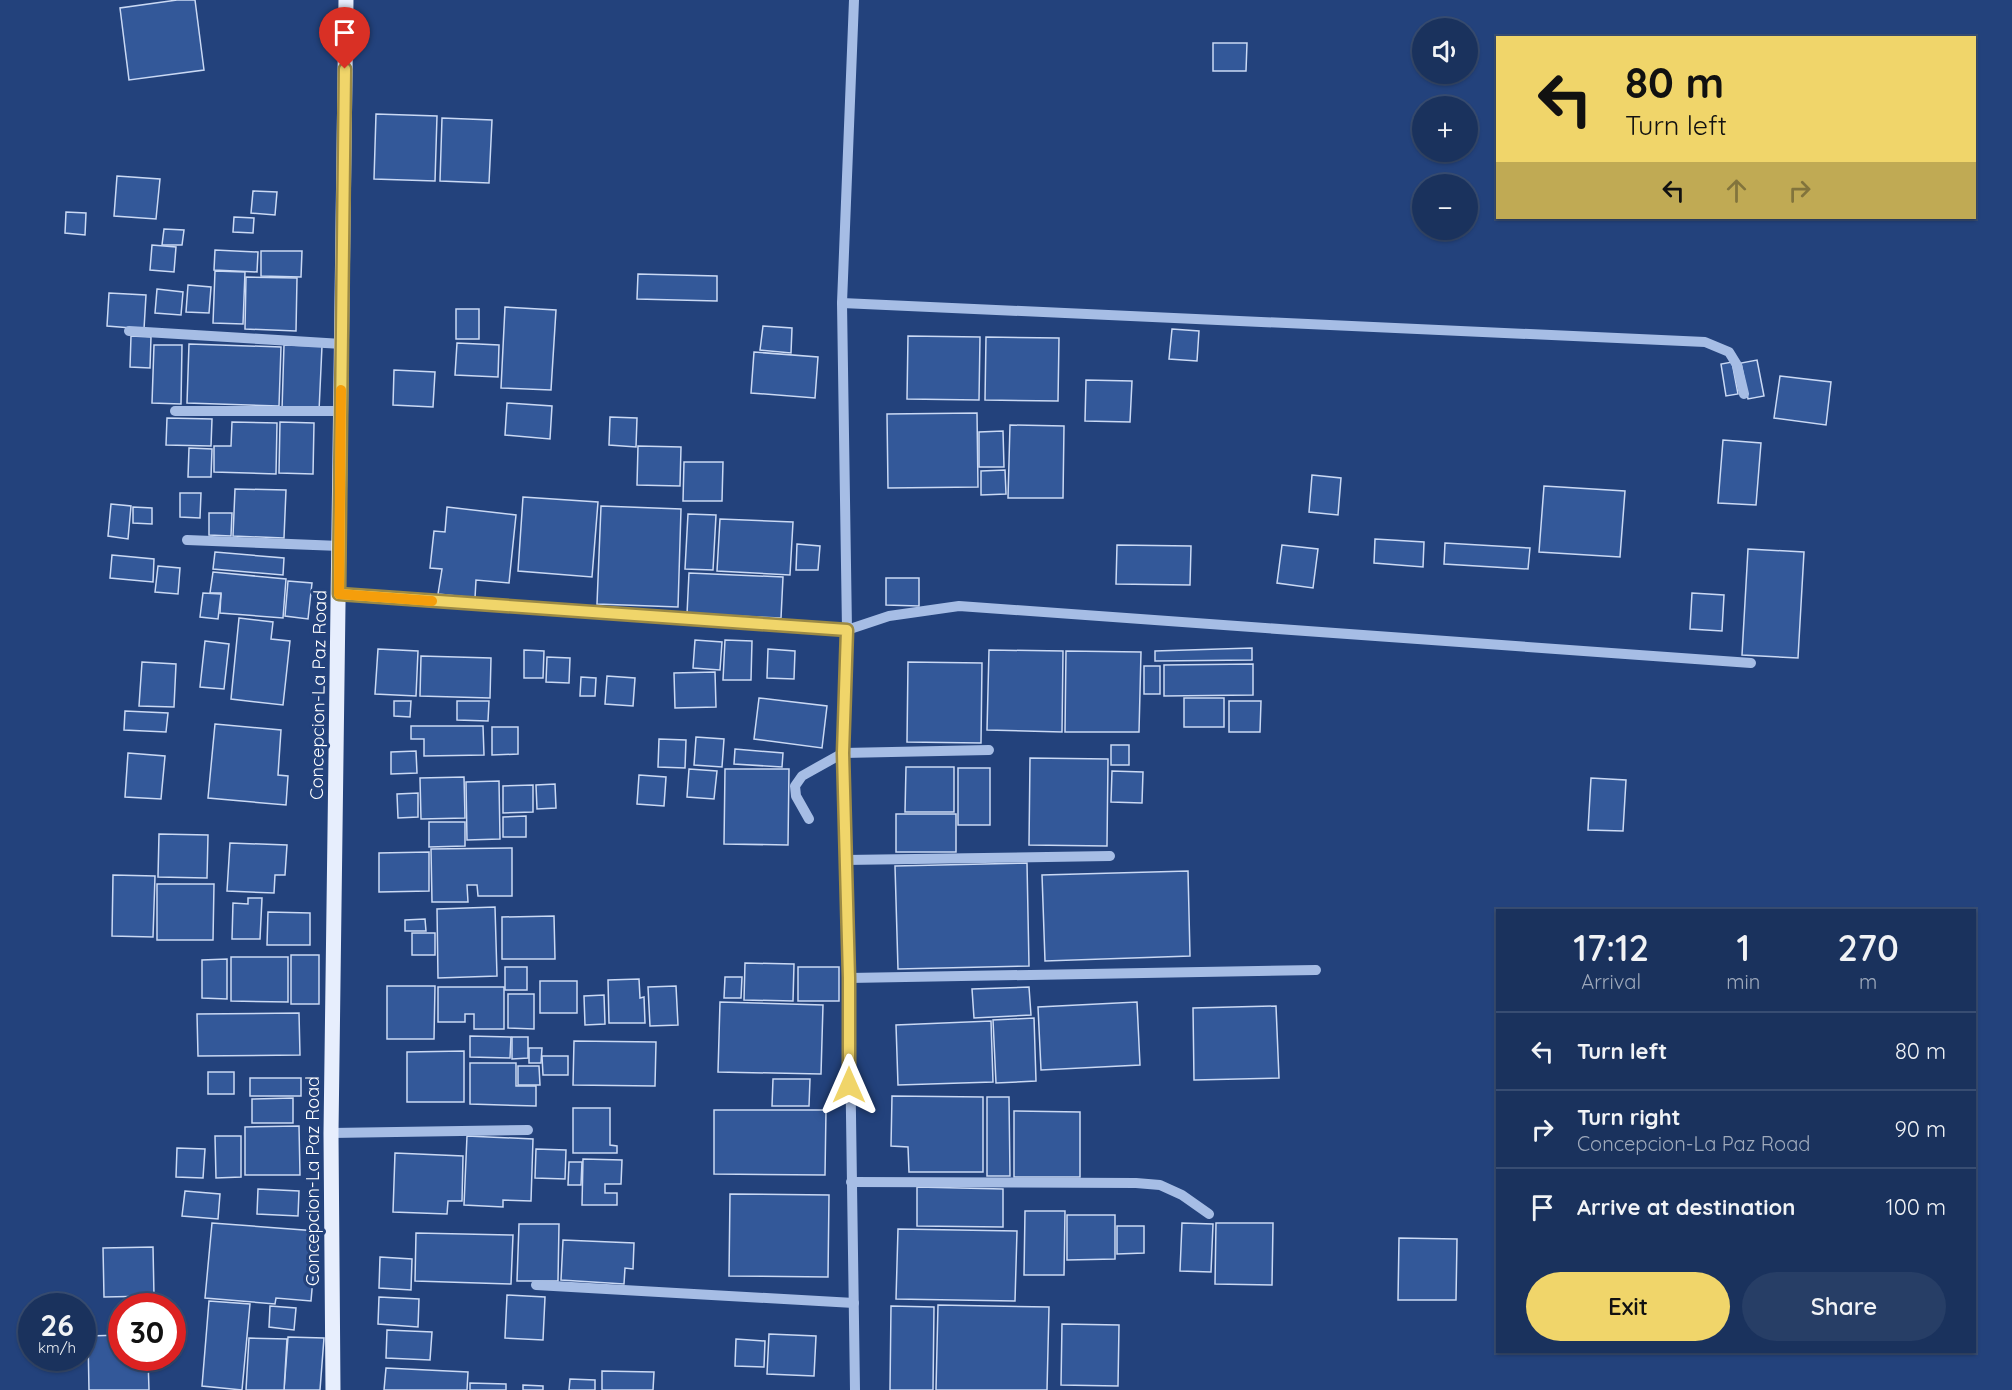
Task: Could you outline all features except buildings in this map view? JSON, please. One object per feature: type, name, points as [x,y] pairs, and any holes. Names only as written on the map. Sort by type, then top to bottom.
[{"type":"main road","name":"Concepcion-La Paz Road","points":[[333,1390],[331,1133],[346,0]]},
{"type":"street","points":[[854,0],[842,303],[847,630],[843,753],[855,1390]]},
{"type":"street","points":[[842,303],[1705,342],[1730,352],[1737,364],[1744,394]]},
{"type":"street","points":[[129,331],[342,344]]},
{"type":"street","points":[[174,411],[341,411]]},
{"type":"street","points":[[187,540],[340,546]]},
{"type":"street","points":[[339,594],[847,630],[889,616],[959,606],[1751,663]]},
{"type":"street","points":[[809,819],[796,796],[795,786],[802,776],[843,753],[989,750]]},
{"type":"street","points":[[845,860],[1110,856]]},
{"type":"street","points":[[849,978],[1316,970]]},
{"type":"street","points":[[331,1133],[528,1130]]},
{"type":"street","points":[[851,1182],[1152,1184],[1160,1185],[1182,1195],[1209,1214]]},
{"type":"street","points":[[536,1285],[854,1303]]},
{"type":"slow traffic","points":[[341,390],[339,594],[432,601]]},
{"type":"route","points":[[345,69],[339,594],[847,630],[843,753],[849,978],[849,1085]]}]
